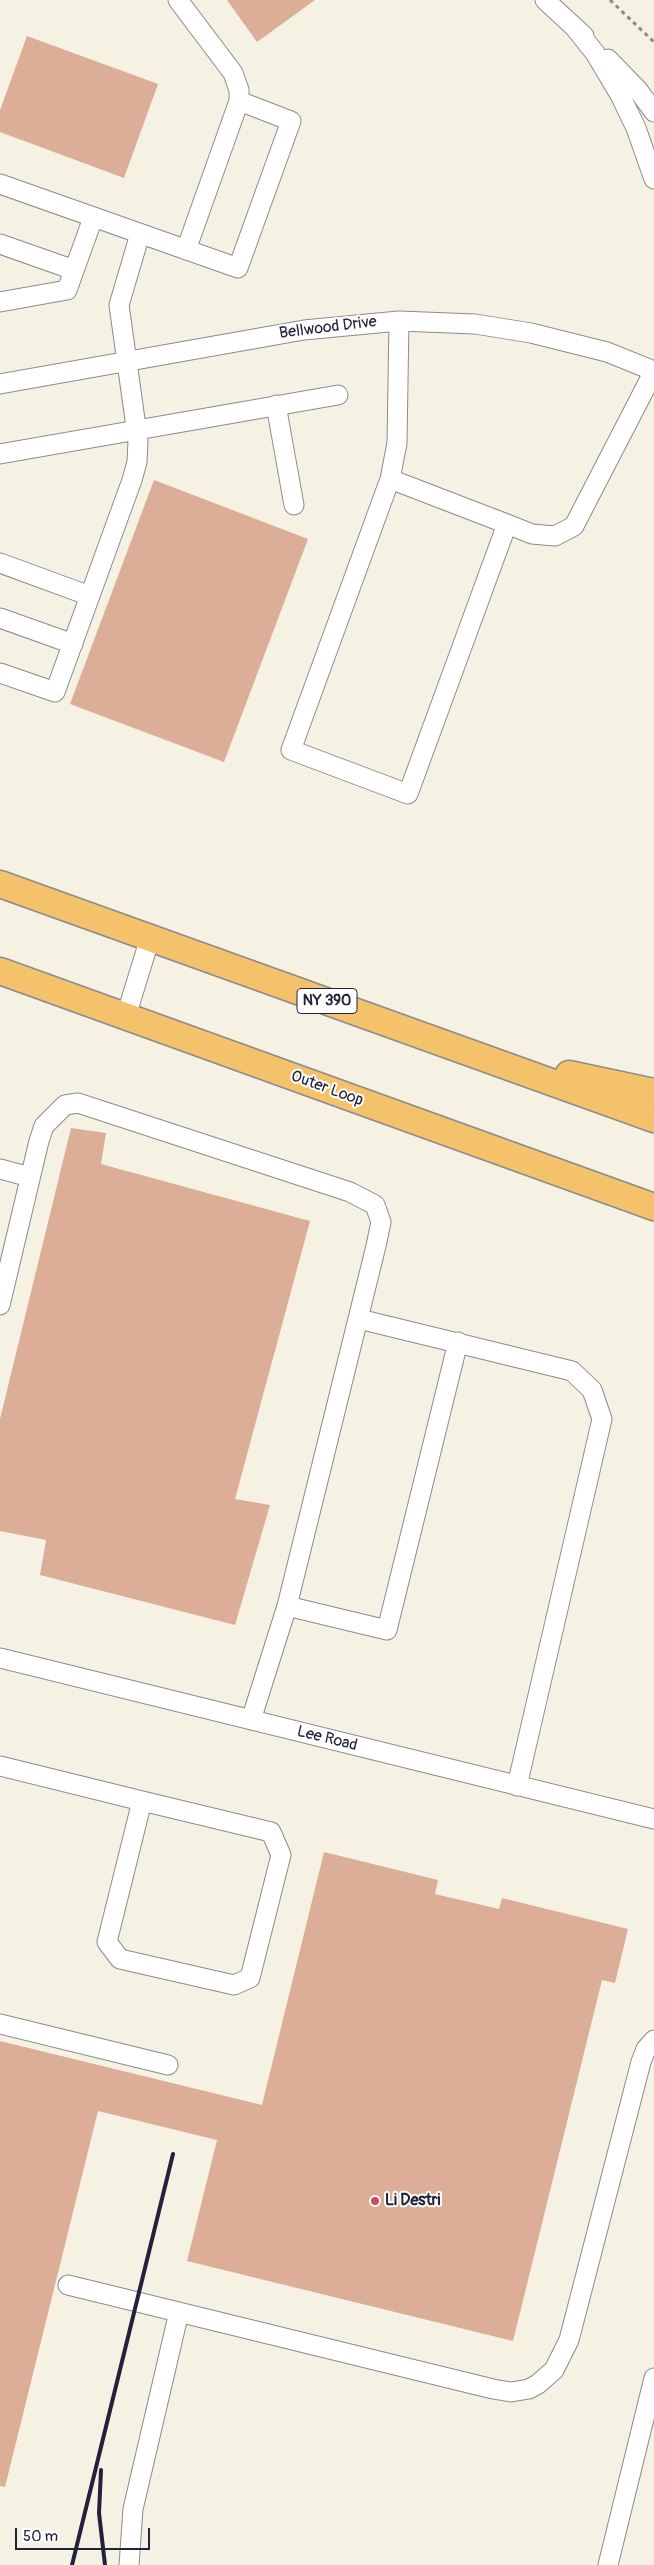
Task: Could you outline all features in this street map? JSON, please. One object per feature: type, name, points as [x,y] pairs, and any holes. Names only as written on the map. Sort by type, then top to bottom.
[{"type":"highway","name":"NY 390","points":[[0,884],[654,1119]]},
{"type":"highway","name":"Outer Loop","points":[[0,971],[654,1207]]},
{"type":"highway","points":[[439,1042],[503,1059],[654,1092]]},
{"type":"street","points":[[178,0],[233,73],[239,90],[238,101],[186,250]]},
{"type":"street","points":[[545,0],[626,77],[654,112]]},
{"type":"street","points":[[576,28],[595,53],[620,95],[642,144],[654,180]]},
{"type":"street","points":[[0,184],[238,268],[291,121],[238,101]]},
{"type":"street","points":[[0,302],[67,290],[93,218]]},
{"type":"street","points":[[0,673],[55,692],[135,471],[138,451],[137,430],[119,305],[140,234]]},
{"type":"street","points":[[0,244],[74,270]]},
{"type":"street","points":[[399,321],[397,443],[390,479],[291,750],[408,794],[507,524]]},
{"type":"street","name":"Bellwood Drive","points":[[0,384],[304,330],[399,321],[475,324],[530,333],[607,352],[654,371]]},
{"type":"street","points":[[390,479],[532,534],[556,536],[574,526],[654,371]]},
{"type":"street","points":[[0,454],[338,395]]},
{"type":"street","points":[[276,405],[294,505]]},
{"type":"street","points":[[0,563],[90,596]]},
{"type":"street","points":[[0,618],[73,644]]},
{"type":"street","points":[[126,1016],[150,938]]},
{"type":"street","points":[[0,1306],[44,1126],[65,1105],[78,1103],[350,1192],[374,1205],[381,1222],[359,1319],[287,1606],[251,1720]]},
{"type":"street","points":[[0,1169],[30,1177]]},
{"type":"street","points":[[359,1319],[572,1371],[592,1390],[602,1419],[517,1786]]},
{"type":"street","points":[[287,1606],[386,1630],[458,1342]]},
{"type":"street","name":"Lee Road","points":[[0,1658],[654,1819]]},
{"type":"street","points":[[0,1766],[271,1832],[281,1855],[250,1978],[234,1985],[120,1959],[107,1942],[142,1801]]},
{"type":"street","points":[[0,2024],[168,2064]]},
{"type":"street","points":[[68,2285],[493,2390],[511,2392],[538,2384],[554,2370],[569,2340],[641,2062],[646,2049],[654,2040]]},
{"type":"street","points":[[129,2565],[133,2509],[179,2312]]},
{"type":"street","points":[[608,2565],[654,2378]]},
{"type":"path","points":[[610,0],[654,42]]},
{"type":"building","points":[[227,0],[315,0],[257,42]]},
{"type":"building","points":[[27,36],[158,84],[124,178],[0,132],[0,110]]},
{"type":"building","points":[[154,480],[308,539],[224,762],[70,704]]},
{"type":"building","points":[[71,1128],[106,1133],[101,1164],[310,1221],[235,1499],[270,1505],[235,1625],[40,1575],[46,1540],[0,1531],[0,1419]]},
{"type":"building","name":"Li Destri","points":[[324,1852],[438,1880],[435,1894],[499,1909],[502,1898],[628,1929],[615,1983],[602,1980],[513,2341],[187,2261],[217,2140],[98,2111],[5,2487],[0,2486],[0,2041],[262,2105]]},
{"type":"railway","points":[[72,2565],[173,2154]]},
{"type":"railway","points":[[101,2470],[99,2513],[105,2565]]},
{"type":"place","name":"Li Destri","points":[[375,2201]]}]
